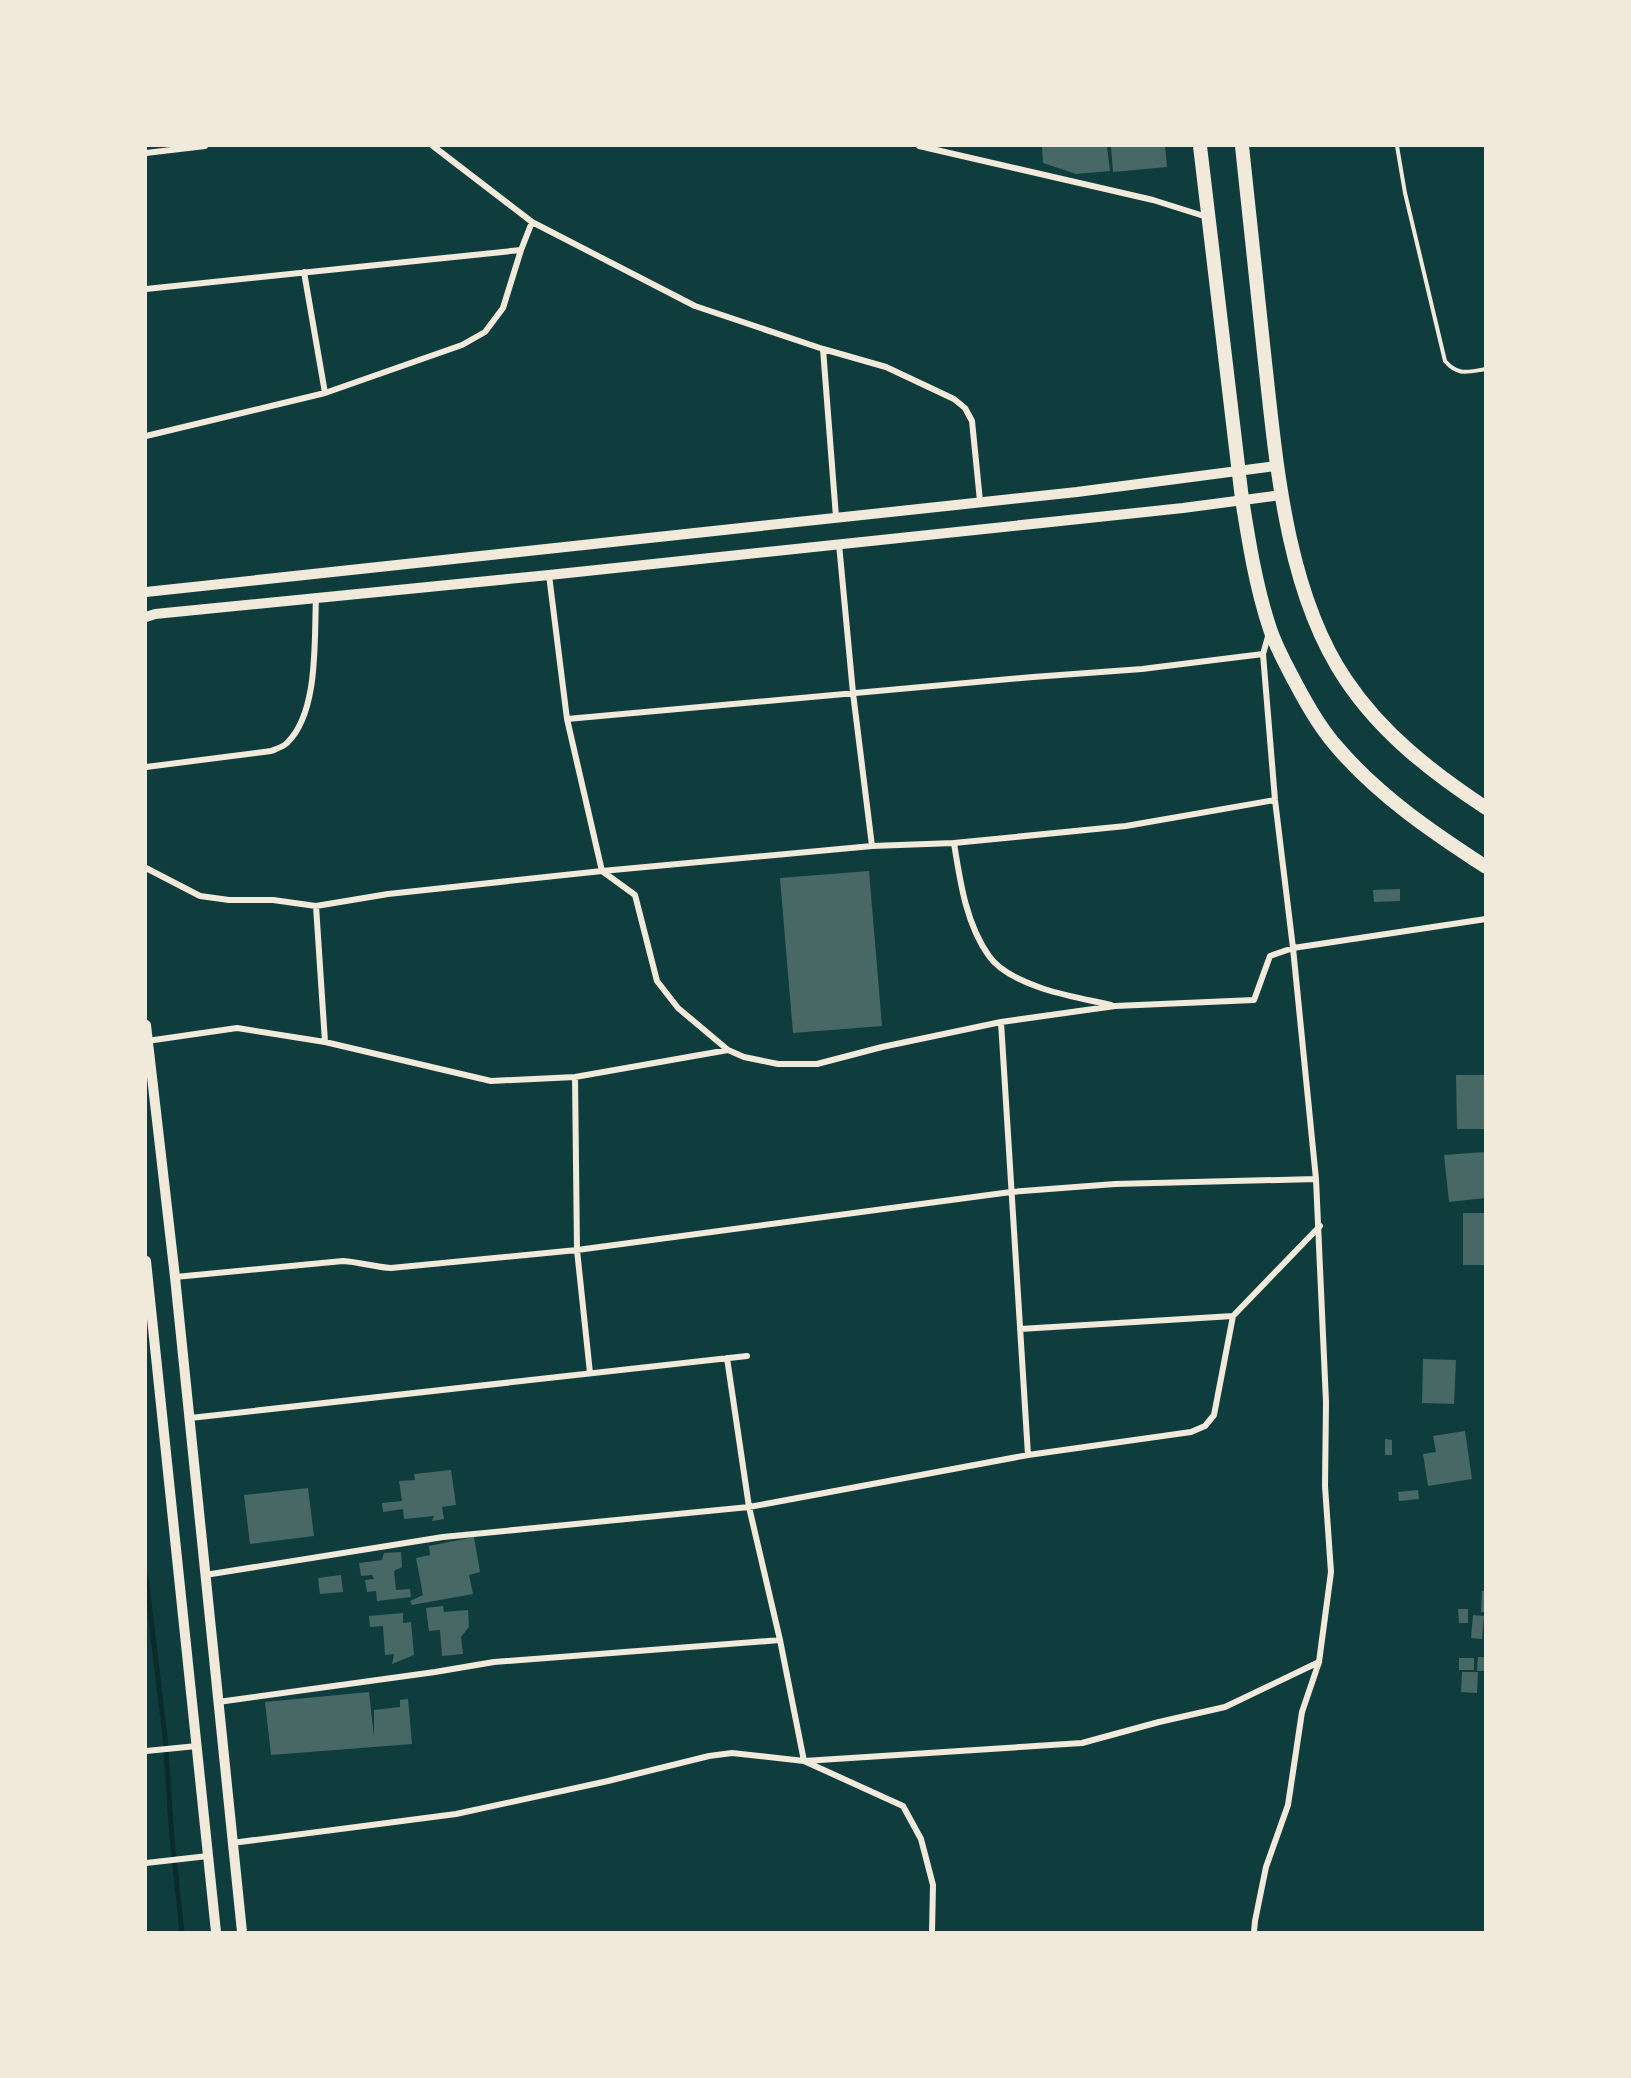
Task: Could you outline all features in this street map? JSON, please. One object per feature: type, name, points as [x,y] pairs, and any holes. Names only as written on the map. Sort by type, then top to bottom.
[{"type":"highway","points":[[1200,146],[1242,499],[1251,551],[1270,630],[1309,708],[1335,746],[1370,782],[1422,824],[1485,867]]},
{"type":"highway","points":[[1242,146],[1276,466],[1308,603],[1323,638],[1346,681],[1373,716],[1401,744],[1485,808]]},
{"type":"street","points":[[146,153],[205,146]]},
{"type":"street","points":[[433,146],[532,222],[695,306],[823,349],[886,367],[954,399],[965,408],[972,421],[980,501]]},
{"type":"street","points":[[919,146],[1153,200],[1207,217]]},
{"type":"street","points":[[146,436],[325,393],[462,345],[485,332],[503,308],[532,222]]},
{"type":"street","points":[[146,289],[521,250]]},
{"type":"street","points":[[304,272],[325,393]]},
{"type":"street","points":[[823,349],[836,517]]},
{"type":"street","points":[[146,592],[1077,492],[1276,466]]},
{"type":"street","points":[[146,617],[154,614],[549,575],[1171,509],[1282,495]]},
{"type":"street","points":[[839,544],[853,693],[872,846]]},
{"type":"street","points":[[549,575],[567,719],[602,872],[635,895],[657,981],[678,1008],[728,1050],[744,1057],[778,1064],[817,1064],[882,1047],[1001,1022],[1115,1006],[1254,1000],[1270,956],[1293,948],[1485,919]]},
{"type":"street","points":[[146,768],[271,751],[285,745],[300,725],[310,700],[316,598]]},
{"type":"street","points":[[1254,1932],[1266,1867],[1288,1805],[1302,1712],[1319,1662],[1331,1572],[1325,1486],[1326,1402],[1320,1226],[1293,948],[1275,800],[1263,654],[1270,630]]},
{"type":"street","points":[[567,719],[1142,669],[1263,654]]},
{"type":"street","points":[[146,868],[200,896],[229,900],[273,900],[316,906],[388,894],[602,872],[872,846],[954,843],[1126,826],[1275,800]]},
{"type":"street","points":[[954,843],[960,880],[972,924],[990,958],[1009,973],[1042,988],[1115,1006]]},
{"type":"street","points":[[316,906],[325,1042]]},
{"type":"street","points":[[1001,1022],[1028,1455]]},
{"type":"street","points":[[146,1025],[190,1418],[204,1575],[242,1932]]},
{"type":"street","points":[[147,1041],[237,1028],[325,1042],[491,1081],[575,1077],[728,1050]]},
{"type":"street","points":[[575,1077],[577,1250],[590,1373]]},
{"type":"street","points":[[175,1277],[343,1261],[391,1268],[577,1250],[1011,1192],[1115,1184],[1316,1179]]},
{"type":"street","points":[[204,1575],[432,1539],[749,1507],[1028,1455],[1191,1432],[1205,1426],[1214,1416],[1233,1316],[1320,1226]]},
{"type":"street","points":[[146,1261],[216,1932]]},
{"type":"street","points":[[1020,1329],[1233,1316]]},
{"type":"street","points":[[190,1418],[747,1356]]},
{"type":"street","points":[[727,1358],[749,1507],[780,1640],[804,1761]]},
{"type":"street","points":[[217,1702],[494,1662],[780,1640]]},
{"type":"street","points":[[232,1843],[456,1814],[720,1754],[747,1753],[804,1761],[1082,1743],[1225,1707],[1319,1662]]},
{"type":"street","points":[[146,1751],[197,1746]]},
{"type":"street","points":[[804,1761],[903,1806],[921,1839],[933,1885],[932,1932]]},
{"type":"street","points":[[146,1863],[208,1856]]},
{"type":"lane","points":[[1396,146],[1445,361],[1453,370],[1462,372],[1485,369]]},
{"type":"building","points":[[1042,146],[1107,146],[1110,171],[1076,174],[1043,163]]},
{"type":"building","points":[[1111,146],[1165,146],[1167,167],[1113,172]]},
{"type":"building","points":[[869,871],[882,1026],[793,1033],[780,878]]},
{"type":"building","points":[[1400,889],[1400,901],[1374,902],[1373,890]]},
{"type":"building","points":[[1456,1075],[1485,1075],[1485,1129],[1457,1129]]},
{"type":"building","points":[[1485,1152],[1485,1198],[1449,1202],[1444,1155]]},
{"type":"building","points":[[1463,1213],[1485,1213],[1485,1265],[1463,1265]]},
{"type":"building","points":[[1423,1359],[1456,1360],[1454,1404],[1422,1403]]},
{"type":"building","points":[[1465,1431],[1472,1479],[1428,1486],[1423,1454],[1436,1452],[1433,1436]]},
{"type":"building","points":[[1385,1439],[1392,1440],[1392,1455],[1385,1455]]},
{"type":"building","points":[[451,1470],[456,1505],[442,1507],[444,1519],[432,1521],[434,1516],[404,1519],[403,1509],[383,1512],[382,1503],[402,1501],[399,1481],[415,1480],[414,1474]]},
{"type":"building","points":[[308,1488],[314,1536],[250,1544],[244,1495]]},
{"type":"building","points":[[1418,1490],[1419,1499],[1399,1501],[1398,1492]]},
{"type":"building","points":[[474,1537],[480,1572],[469,1575],[473,1594],[412,1605],[410,1601],[423,1595],[416,1558],[430,1555],[429,1546]]},
{"type":"building","points":[[401,1552],[402,1567],[394,1571],[396,1590],[410,1589],[411,1597],[377,1601],[376,1591],[367,1592],[365,1580],[374,1579],[372,1575],[361,1576],[359,1563],[382,1560],[384,1553]]},
{"type":"building","points":[[341,1575],[343,1592],[320,1594],[318,1578]]},
{"type":"building","points":[[1482,1591],[1485,1591],[1485,1612],[1481,1612]]},
{"type":"building","points":[[443,1606],[444,1612],[468,1610],[469,1627],[461,1637],[463,1654],[442,1656],[440,1630],[429,1631],[426,1608]]},
{"type":"building","points":[[1458,1609],[1468,1609],[1468,1623],[1459,1623]]},
{"type":"building","points":[[403,1613],[403,1623],[411,1622],[414,1655],[392,1664],[394,1654],[385,1655],[383,1626],[370,1627],[369,1616]]},
{"type":"building","points":[[1473,1615],[1484,1616],[1482,1639],[1471,1638]]},
{"type":"building","points":[[1478,1657],[1485,1657],[1485,1671],[1477,1671]]},
{"type":"building","points":[[1459,1658],[1474,1658],[1474,1670],[1459,1670]]},
{"type":"building","points":[[1462,1672],[1478,1672],[1477,1693],[1461,1692]]},
{"type":"building","points":[[369,1692],[374,1737],[374,1710],[400,1707],[400,1700],[408,1699],[412,1744],[271,1755],[265,1702]]},
{"type":"waterway","points":[[146,1577],[165,1737],[182,1932]]}]
